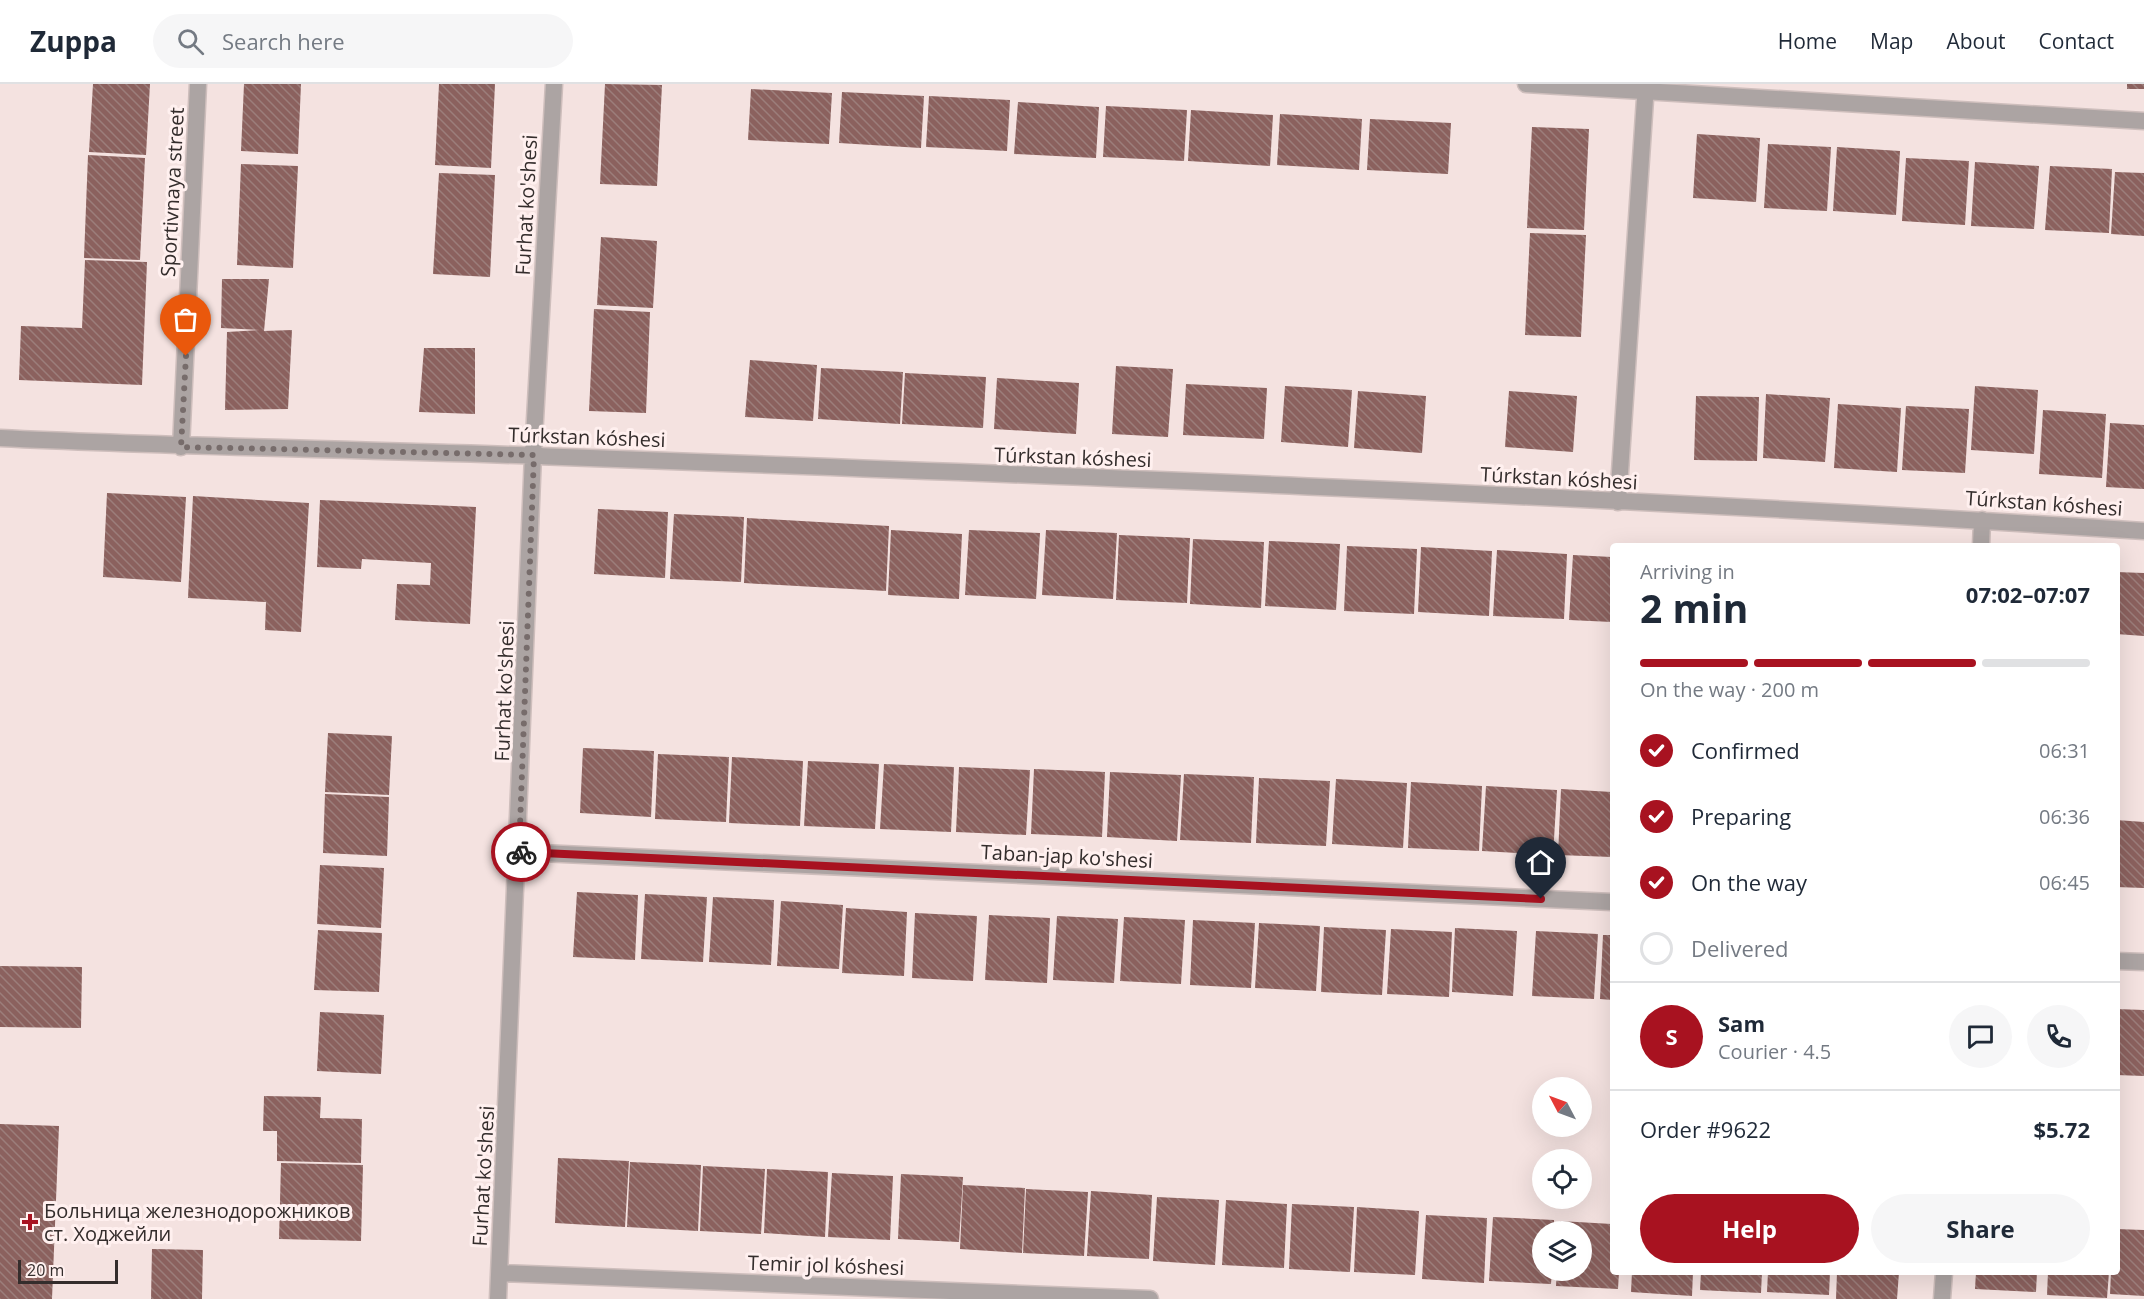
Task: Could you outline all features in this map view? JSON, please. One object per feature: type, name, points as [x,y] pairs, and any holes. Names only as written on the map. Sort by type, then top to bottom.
[{"type":"street","name":"Sportivnaya street","points":[[181,447],[198,84]]},
{"type":"street","name":"Furhat ko'shesi","points":[[498,1299],[519,852],[534,455],[554,84]]},
{"type":"street","points":[[1526,84],[1646,87],[2144,121]]},
{"type":"street","points":[[1618,502],[1646,87]]},
{"type":"street","name":"Túrkstan kóshesi","points":[[0,438],[181,447],[534,455],[1618,502],[1982,520],[2144,531]]},
{"type":"street","points":[[1981,543],[1982,520]]},
{"type":"street","name":"Taban-jap ko'shesi","points":[[519,852],[1610,902]]},
{"type":"street","points":[[2120,961],[2144,962]]},
{"type":"street","name":"Temir jol kóshesi","points":[[500,1273],[1150,1299]]},
{"type":"street","points":[[1942,1299],[1944,1275]]},
{"type":"building","points":[[93,84],[150,84],[146,155],[89,152]]},
{"type":"building","points":[[244,84],[301,84],[298,154],[241,151]]},
{"type":"building","points":[[439,84],[495,84],[491,168],[435,165]]},
{"type":"building","points":[[605,84],[662,85],[657,186],[600,184]]},
{"type":"building","points":[[2127,84],[2144,84],[2144,89],[2127,89]]},
{"type":"building","points":[[751,89],[832,93],[829,144],[748,140]]},
{"type":"building","points":[[842,92],[924,96],[921,148],[839,143]]},
{"type":"building","points":[[929,96],[1010,100],[1007,151],[926,147]]},
{"type":"building","points":[[1018,102],[1099,107],[1096,158],[1014,154]]},
{"type":"building","points":[[1106,106],[1187,110],[1184,161],[1103,157]]},
{"type":"building","points":[[1191,110],[1273,115],[1270,166],[1188,161]]},
{"type":"building","points":[[1280,114],[1362,119],[1359,170],[1277,165]]},
{"type":"building","points":[[1370,119],[1451,123],[1448,174],[1367,170]]},
{"type":"building","points":[[1532,127],[1589,129],[1584,230],[1527,228]]},
{"type":"building","points":[[1697,134],[1760,138],[1756,202],[1693,198]]},
{"type":"building","points":[[1768,144],[1831,147],[1827,211],[1764,208]]},
{"type":"building","points":[[1837,147],[1900,151],[1896,215],[1833,211]]},
{"type":"building","points":[[88,155],[145,158],[140,260],[84,258]]},
{"type":"building","points":[[1906,158],[1969,161],[1965,225],[1902,221]]},
{"type":"building","points":[[1975,162],[2039,166],[2034,229],[1971,226]]},
{"type":"building","points":[[241,164],[298,166],[293,268],[237,265]]},
{"type":"building","points":[[2050,166],[2112,169],[2109,233],[2045,230]]},
{"type":"building","points":[[2115,172],[2144,173],[2144,236],[2111,234]]},
{"type":"building","points":[[439,173],[495,175],[490,277],[433,274]]},
{"type":"building","points":[[1530,233],[1586,235],[1581,337],[1525,335]]},
{"type":"building","points":[[601,237],[657,241],[653,308],[597,305]]},
{"type":"building","points":[[85,260],[147,262],[142,385],[19,380],[21,326],[82,328]]},
{"type":"building","points":[[222,279],[269,279],[264,331],[292,330],[288,409],[225,410],[227,332],[260,330],[221,328]]},
{"type":"building","points":[[594,309],[650,312],[646,413],[589,411]]},
{"type":"building","points":[[424,348],[475,348],[475,414],[419,412]]},
{"type":"building","points":[[750,360],[817,365],[813,421],[745,417]]},
{"type":"building","points":[[1116,366],[1173,369],[1168,437],[1112,434]]},
{"type":"building","points":[[821,368],[903,372],[900,424],[818,419]]},
{"type":"building","points":[[905,373],[986,377],[983,428],[902,424]]},
{"type":"building","points":[[997,378],[1079,383],[1076,434],[994,429]]},
{"type":"building","points":[[1186,384],[1267,388],[1264,439],[1183,435]]},
{"type":"building","points":[[1285,386],[1352,390],[1348,447],[1281,442]]},
{"type":"building","points":[[1975,386],[2038,390],[2034,454],[1971,450]]},
{"type":"building","points":[[1358,391],[1426,396],[1422,453],[1354,448]]},
{"type":"building","points":[[1509,391],[1577,396],[1573,452],[1505,447]]},
{"type":"building","points":[[1766,394],[1830,398],[1825,462],[1763,458]]},
{"type":"building","points":[[1696,396],[1759,397],[1757,461],[1694,460]]},
{"type":"building","points":[[1838,404],[1901,408],[1897,472],[1834,468]]},
{"type":"building","points":[[1906,406],[1969,409],[1965,473],[1902,470]]},
{"type":"building","points":[[2043,410],[2106,414],[2102,478],[2039,474]]},
{"type":"building","points":[[2110,423],[2144,425],[2144,489],[2106,487]]},
{"type":"building","points":[[107,493],[186,497],[181,582],[103,577]]},
{"type":"building","points":[[193,496],[309,503],[301,632],[265,630],[266,602],[188,598]]},
{"type":"building","points":[[320,500],[476,507],[470,624],[395,620],[397,584],[430,585],[431,563],[362,559],[361,569],[317,567]]},
{"type":"building","points":[[598,509],[668,512],[665,578],[594,574]]},
{"type":"building","points":[[674,514],[744,517],[741,582],[670,579]]},
{"type":"building","points":[[747,518],[889,526],[886,591],[744,583]]},
{"type":"building","points":[[891,530],[962,534],[959,599],[888,595]]},
{"type":"building","points":[[969,530],[1040,533],[1036,599],[965,595]]},
{"type":"building","points":[[1046,530],[1117,533],[1113,599],[1042,595]]},
{"type":"building","points":[[1119,535],[1190,538],[1187,603],[1116,600]]},
{"type":"building","points":[[1193,539],[1264,542],[1261,608],[1190,604]]},
{"type":"building","points":[[1269,541],[1340,544],[1336,610],[1265,606]]},
{"type":"building","points":[[1347,546],[1417,549],[1414,614],[1344,611]]},
{"type":"building","points":[[1421,547],[1492,551],[1489,616],[1418,612]]},
{"type":"building","points":[[1497,550],[1567,554],[1564,619],[1493,616]]},
{"type":"building","points":[[1573,555],[1610,557],[1610,622],[1569,620]]},
{"type":"building","points":[[2120,572],[2144,573],[2144,636],[2120,634]]},
{"type":"building","points":[[328,733],[392,736],[389,795],[325,792]]},
{"type":"building","points":[[583,748],[654,751],[651,817],[580,813]]},
{"type":"building","points":[[658,754],[729,757],[726,822],[655,819]]},
{"type":"building","points":[[732,757],[803,761],[800,826],[729,823]]},
{"type":"building","points":[[808,761],[879,764],[875,829],[804,826]]},
{"type":"building","points":[[884,764],[954,767],[951,832],[880,829]]},
{"type":"building","points":[[959,767],[1030,770],[1026,835],[956,832]]},
{"type":"building","points":[[1034,769],[1105,772],[1102,837],[1031,834]]},
{"type":"building","points":[[1110,772],[1181,775],[1177,841],[1107,837]]},
{"type":"building","points":[[1184,774],[1254,777],[1251,843],[1180,840]]},
{"type":"building","points":[[1259,778],[1330,781],[1326,846],[1256,843]]},
{"type":"building","points":[[1336,779],[1407,783],[1403,848],[1332,844]]},
{"type":"building","points":[[1411,782],[1482,786],[1479,851],[1408,848]]},
{"type":"building","points":[[1486,786],[1557,790],[1553,855],[1482,851]]},
{"type":"building","points":[[1561,789],[1610,792],[1610,857],[1558,855]]},
{"type":"building","points":[[325,794],[389,797],[387,856],[323,853]]},
{"type":"building","points":[[2120,820],[2144,822],[2144,888],[2120,887]]},
{"type":"building","points":[[320,865],[384,868],[381,928],[317,924]]},
{"type":"building","points":[[577,892],[638,895],[635,960],[573,957]]},
{"type":"building","points":[[645,894],[707,897],[703,962],[641,959]]},
{"type":"building","points":[[713,897],[774,900],[771,965],[709,962]]},
{"type":"building","points":[[781,901],[843,905],[839,969],[777,966]]},
{"type":"building","points":[[846,908],[907,912],[904,976],[842,973]]},
{"type":"building","points":[[915,913],[977,916],[973,981],[912,978]]},
{"type":"building","points":[[989,915],[1050,918],[1047,983],[985,980]]},
{"type":"building","points":[[1057,916],[1118,919],[1114,983],[1053,980]]},
{"type":"building","points":[[1124,917],[1185,920],[1181,984],[1120,981]]},
{"type":"building","points":[[1193,920],[1255,923],[1251,988],[1190,985]]},
{"type":"building","points":[[1259,923],[1320,926],[1316,991],[1255,988]]},
{"type":"building","points":[[1324,927],[1386,930],[1382,995],[1321,992]]},
{"type":"building","points":[[1455,928],[1517,931],[1513,996],[1452,992]]},
{"type":"building","points":[[1391,929],[1452,932],[1449,997],[1387,994]]},
{"type":"building","points":[[318,930],[382,933],[379,992],[314,990]]},
{"type":"building","points":[[1536,931],[1598,934],[1594,999],[1532,996]]},
{"type":"building","points":[[1603,935],[1610,935],[1610,1000],[1600,999]]},
{"type":"building","points":[[0,966],[82,967],[81,1028],[0,1027]]},
{"type":"building","points":[[2120,1009],[2144,1010],[2144,1076],[2120,1075]]},
{"type":"building","points":[[320,1012],[384,1015],[381,1074],[317,1071]]},
{"type":"building","points":[[264,1096],[321,1097],[320,1118],[362,1119],[361,1163],[277,1161],[277,1131],[263,1131]]},
{"type":"building","points":[[0,1124],[59,1126],[52,1299],[0,1299]]},
{"type":"building","points":[[558,1158],[629,1161],[625,1227],[555,1223]]},
{"type":"building","points":[[630,1162],[701,1165],[698,1231],[627,1227]]},
{"type":"building","points":[[281,1163],[363,1165],[361,1241],[279,1239]]},
{"type":"building","points":[[703,1166],[765,1169],[761,1234],[700,1231]]},
{"type":"building","points":[[767,1169],[828,1172],[825,1237],[764,1233]]},
{"type":"building","points":[[832,1173],[893,1176],[890,1240],[828,1237]]},
{"type":"building","points":[[901,1174],[963,1177],[959,1242],[898,1239]]},
{"type":"building","points":[[963,1185],[1025,1188],[1022,1253],[960,1249]]},
{"type":"building","points":[[1026,1189],[1088,1192],[1084,1256],[1023,1253]]},
{"type":"building","points":[[1091,1191],[1152,1195],[1149,1259],[1087,1256]]},
{"type":"building","points":[[1157,1197],[1219,1200],[1215,1265],[1153,1261]]},
{"type":"building","points":[[1226,1200],[1287,1204],[1284,1268],[1222,1265]]},
{"type":"building","points":[[1292,1204],[1354,1207],[1350,1272],[1289,1269]]},
{"type":"building","points":[[1357,1207],[1419,1211],[1415,1275],[1354,1272]]},
{"type":"building","points":[[1426,1215],[1487,1218],[1484,1283],[1422,1279]]},
{"type":"building","points":[[1493,1217],[1554,1220],[1532,1221],[1532,1281],[1551,1281],[1551,1284],[1489,1281]]},
{"type":"building","points":[[1592,1223],[1610,1224],[1610,1275],[1619,1275],[1618,1289],[1556,1286],[1556,1281],[1592,1281]]},
{"type":"building","points":[[2120,1229],[2144,1230],[2144,1296],[2110,1294],[2111,1275],[2120,1275]]},
{"type":"building","points":[[152,1249],[203,1250],[202,1299],[151,1299]]},
{"type":"building","points":[[1632,1275],[1693,1275],[1692,1296],[1631,1292]]},
{"type":"building","points":[[1701,1275],[1762,1275],[1761,1293],[1700,1290]]},
{"type":"building","points":[[1768,1275],[1830,1275],[1829,1295],[1767,1292]]},
{"type":"building","points":[[1837,1275],[1899,1275],[1897,1299],[1836,1299]]},
{"type":"building","points":[[1976,1275],[2037,1275],[2036,1292],[1975,1289]]},
{"type":"building","points":[[2048,1275],[2109,1275],[2107,1298],[2047,1295]]},
{"type":"way so far","points":[[186,356],[181,447],[534,455],[519,852],[521,852]]},
{"type":"place","name":"Больница железнодорожников ст. Ходжейли","points":[[30,1222]]},
{"type":"route","points":[[521,852],[1541,899]]}]
